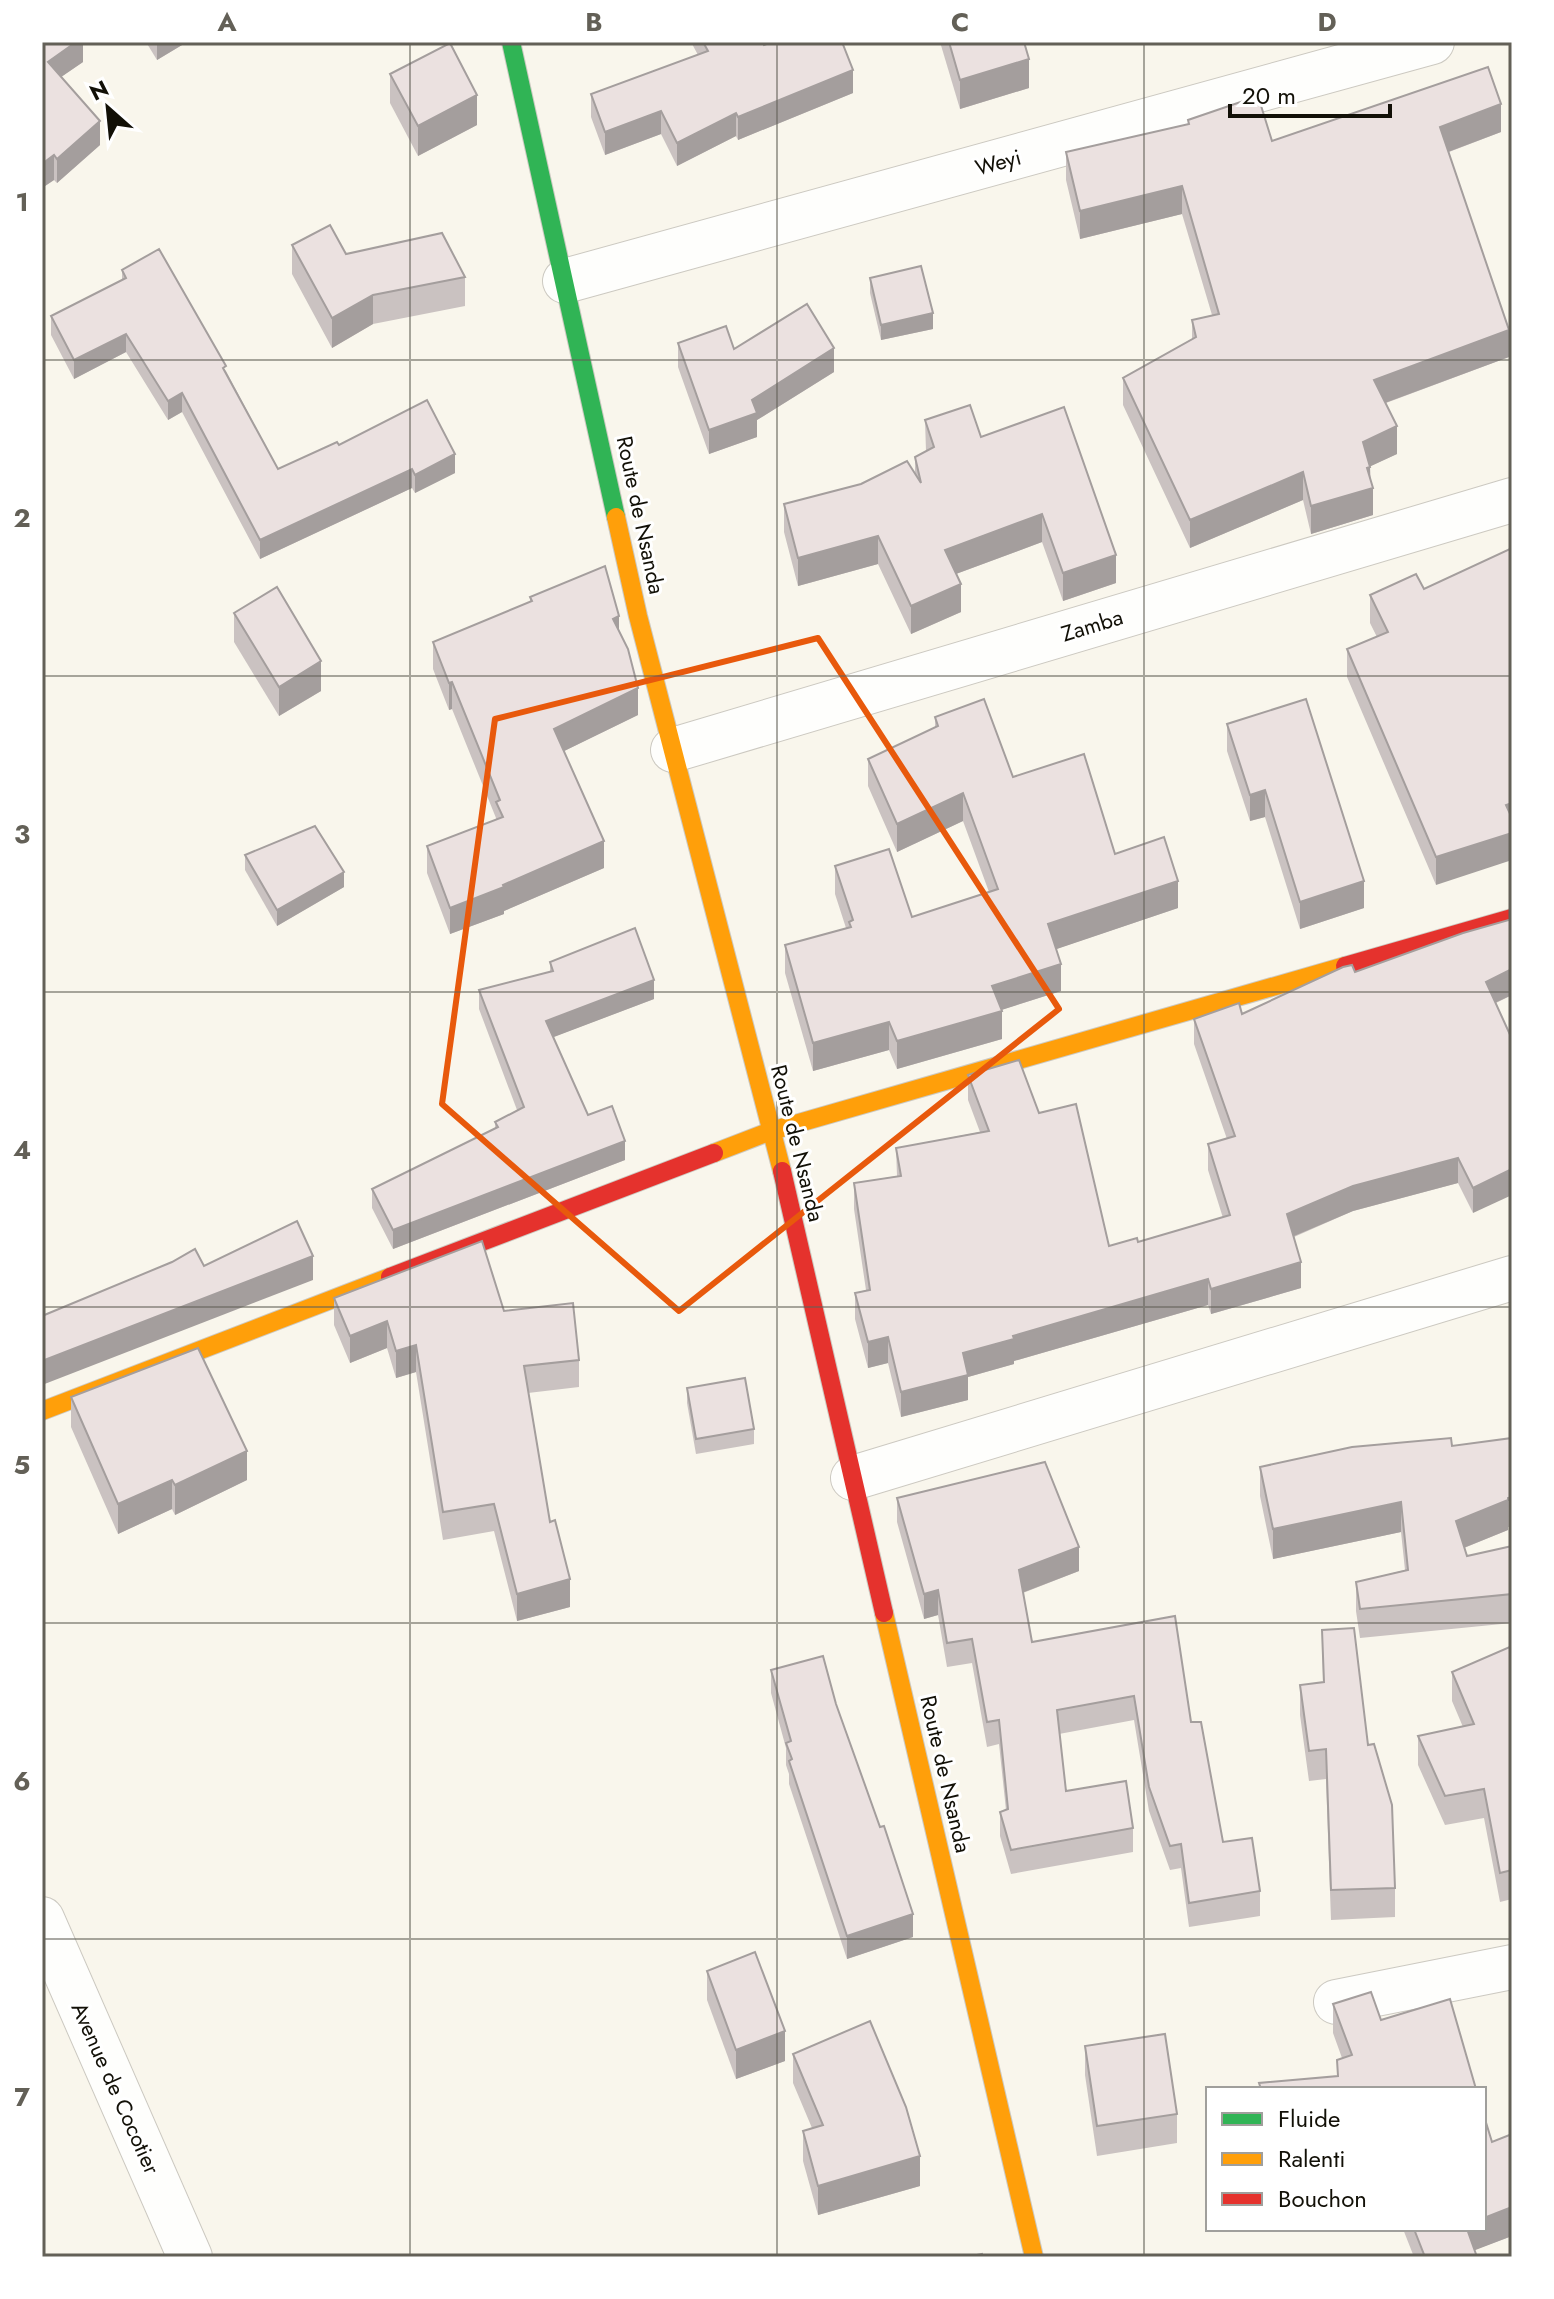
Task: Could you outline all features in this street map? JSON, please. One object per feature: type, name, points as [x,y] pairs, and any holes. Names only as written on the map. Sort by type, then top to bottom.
[{"type":"street","name":"Route de Nsanda","points":[[511,42],[638,616],[771,1131],[1034,2257]]},
{"type":"street","name":"Weyi","points":[[565,281],[1432,42]]},
{"type":"street","name":"Zamba","points":[[673,750],[1512,500]]},
{"type":"street","points":[[42,1411],[771,1131],[1512,918]]},
{"type":"street","points":[[853,1478],[1512,1278]]},
{"type":"street","name":"Avenue de Cocotier","points":[[42,1919],[190,2257]]},
{"type":"street","points":[[1336,2002],[1512,1967]]},
{"type":"highlighted area","points":[[818,638],[1059,1009],[679,1311],[442,1104],[495,719]]},
{"type":"building","points":[[42,42],[76,42],[48,62],[100,121],[57,159],[54,155],[42,164]]},
{"type":"building","points":[[703,42],[762,42],[764,45],[772,42],[842,42],[853,70],[738,117],[736,113],[677,143],[661,111],[605,132],[591,94],[708,51]]},
{"type":"building","points":[[949,42],[1024,42],[1029,59],[960,80]]},
{"type":"building","points":[[450,43],[477,95],[418,126],[390,74]]},
{"type":"building","points":[[1488,67],[1501,104],[1440,127],[1509,330],[1374,380],[1397,426],[1363,442],[1373,488],[1311,506],[1303,472],[1190,520],[1123,378],[1196,337],[1192,320],[1219,314],[1182,186],[1080,211],[1066,152],[1189,124],[1188,120],[1258,96],[1272,141]]},
{"type":"building","points":[[330,225],[346,254],[442,233],[465,277],[373,295],[332,318],[292,245]]},
{"type":"building","points":[[159,249],[226,366],[223,368],[278,469],[337,442],[339,445],[427,400],[455,454],[415,475],[412,469],[260,540],[182,393],[168,401],[126,334],[74,360],[51,316],[126,278],[122,270]]},
{"type":"building","points":[[921,266],[933,313],[881,325],[870,278]]},
{"type":"building","points":[[807,304],[834,348],[752,400],[757,413],[709,430],[678,343],[726,326],[734,349]]},
{"type":"building","points":[[970,405],[981,437],[1064,407],[1116,555],[1063,573],[1042,514],[945,550],[961,584],[911,606],[878,536],[798,558],[784,504],[861,484],[907,461],[921,483],[915,457],[934,447],[925,420]]},
{"type":"building","points":[[1512,548],[1512,803],[1506,805],[1512,818],[1512,833],[1436,857],[1347,649],[1388,632],[1370,595],[1416,574],[1424,589]]},
{"type":"building","points":[[605,566],[619,616],[613,619],[628,649],[638,688],[554,729],[604,841],[450,908],[427,846],[503,817],[496,802],[500,800],[433,642],[532,601],[530,597]]},
{"type":"building","points":[[277,587],[321,661],[279,687],[234,613]]},
{"type":"building","points":[[984,699],[1013,777],[1084,754],[1115,854],[1164,837],[1178,881],[1048,924],[1061,964],[992,986],[1002,1011],[897,1041],[889,1022],[813,1043],[785,945],[851,927],[849,922],[853,920],[835,866],[889,849],[912,917],[998,889],[963,793],[897,824],[868,759],[938,726],[935,717]]},
{"type":"building","points":[[1306,699],[1364,881],[1300,902],[1265,790],[1250,795],[1227,724]]},
{"type":"building","points":[[315,826],[344,872],[277,910],[245,855]]},
{"type":"building","points":[[1512,919],[1512,969],[1486,982],[1512,1039],[1512,1169],[1473,1188],[1458,1158],[1353,1186],[1287,1214],[1301,1262],[1211,1289],[1208,1279],[1013,1336],[1014,1339],[963,1353],[968,1375],[901,1392],[888,1337],[868,1342],[855,1293],[870,1290],[854,1183],[901,1176],[896,1148],[989,1131],[968,1075],[1019,1060],[1039,1113],[1076,1104],[1109,1246],[1137,1238],[1138,1242],[1230,1215],[1208,1144],[1235,1136],[1194,1019],[1239,1003],[1242,1014],[1343,967],[1352,965],[1355,972],[1463,933]]},
{"type":"building","points":[[635,928],[654,980],[546,1021],[588,1115],[612,1106],[625,1141],[393,1230],[372,1189],[498,1127],[495,1122],[524,1107],[479,990],[553,971],[550,962]]},
{"type":"building","points":[[297,1221],[313,1256],[42,1361],[42,1316],[172,1262],[195,1249],[204,1266]]},
{"type":"building","points":[[482,1241],[504,1311],[573,1303],[579,1360],[524,1366],[550,1522],[555,1520],[570,1579],[517,1594],[494,1504],[443,1512],[416,1345],[396,1351],[387,1321],[350,1336],[334,1298]]},
{"type":"building","points":[[198,1348],[247,1451],[175,1485],[172,1480],[118,1504],[71,1397]]},
{"type":"building","points":[[745,1378],[754,1429],[696,1439],[687,1388]]},
{"type":"building","points":[[1451,1438],[1452,1446],[1512,1438],[1512,1497],[1456,1521],[1467,1556],[1512,1546],[1512,1594],[1360,1609],[1356,1582],[1408,1570],[1401,1502],[1273,1529],[1260,1467],[1352,1447]]},
{"type":"building","points":[[1045,1462],[1079,1547],[1019,1570],[1032,1642],[1175,1616],[1191,1722],[1201,1722],[1223,1842],[1252,1838],[1260,1891],[1189,1903],[1181,1844],[1170,1846],[1149,1787],[1134,1696],[1057,1710],[1066,1791],[1126,1781],[1133,1828],[1011,1850],[1000,1812],[1008,1809],[999,1720],[987,1722],[972,1639],[947,1643],[938,1590],[924,1594],[897,1498]]},
{"type":"building","points":[[1354,1628],[1368,1745],[1374,1744],[1392,1805],[1395,1888],[1331,1890],[1326,1749],[1309,1751],[1300,1685],[1324,1682],[1322,1630]]},
{"type":"building","points":[[1512,1646],[1512,1870],[1500,1873],[1484,1789],[1445,1796],[1418,1736],[1474,1724],[1452,1672]]},
{"type":"building","points":[[823,1656],[836,1704],[880,1827],[884,1826],[913,1914],[847,1936],[789,1761],[792,1759],[786,1743],[791,1741],[771,1670]]},
{"type":"building","points":[[755,1952],[785,2031],[736,2050],[707,1971]]},
{"type":"building","points":[[1371,1992],[1381,2020],[1450,1999],[1475,2087],[1260,2087],[1259,2083],[1338,2076],[1337,2060],[1352,2055],[1333,2004]]},
{"type":"building","points":[[870,2021],[906,2107],[920,2156],[818,2186],[803,2131],[823,2125],[793,2054]]},
{"type":"building","points":[[1165,2034],[1177,2114],[1097,2126],[1085,2046]]},
{"type":"building","points":[[1486,2122],[1492,2142],[1512,2134],[1512,2207],[1486,2217]]},
{"type":"building","points":[[1415,2231],[1468,2231],[1477,2257],[1425,2257]]},
{"type":"traffic: fast","points":[[511,42],[616,517]]},
{"type":"traffic: slow","points":[[616,517],[638,616],[782,1171]]},
{"type":"traffic: slow","points":[[714,1153],[771,1131],[1345,966]]},
{"type":"traffic: slow","points":[[42,1411],[390,1277]]},
{"type":"traffic: slow","points":[[884,1613],[1034,2257]]},
{"type":"traffic: jam","points":[[1345,966],[1512,918]]},
{"type":"traffic: jam","points":[[390,1277],[714,1153]]},
{"type":"traffic: jam","points":[[782,1171],[884,1613]]}]
